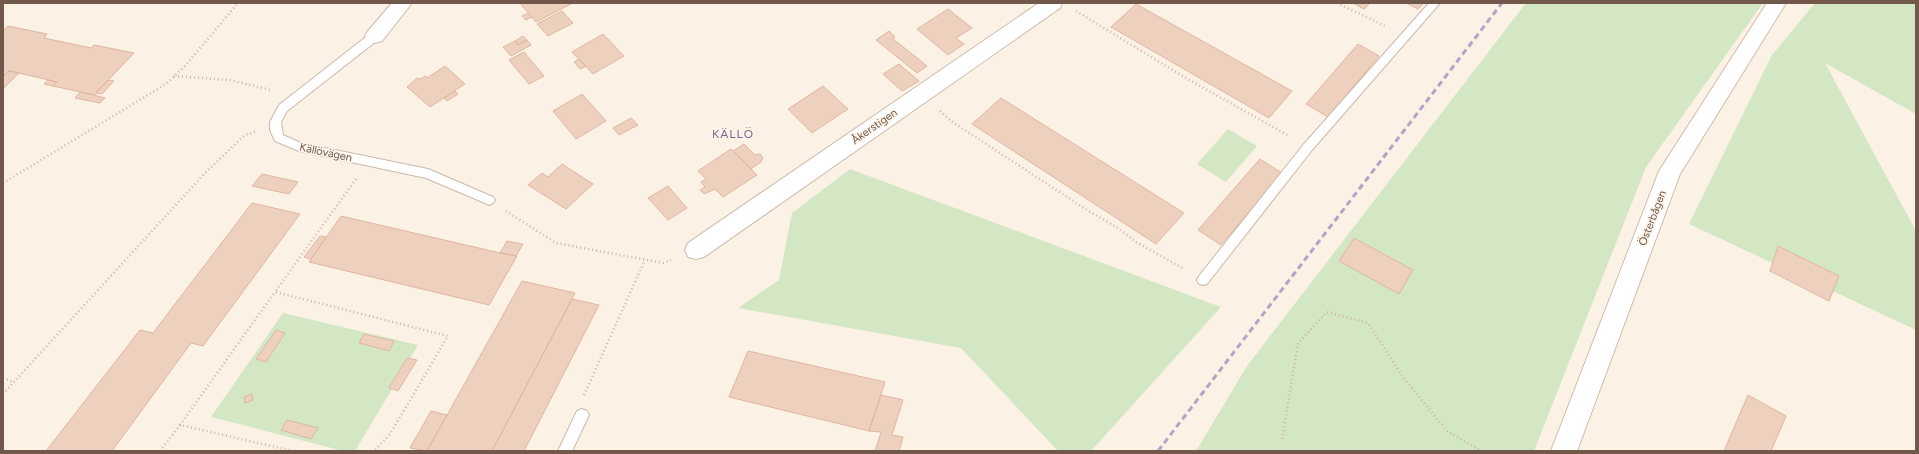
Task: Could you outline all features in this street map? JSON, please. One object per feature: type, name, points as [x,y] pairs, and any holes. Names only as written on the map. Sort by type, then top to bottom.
[{"type":"main road","points":[[376,36],[403,3]]},
{"type":"main road","name":"Åkerstigen","points":[[696,250],[1054,3]]},
{"type":"main road","name":"Österbågen","points":[[1564,451],[1670,171],[1777,3]]},
{"type":"lane","points":[[1203,280],[1308,147],[1435,3]]},
{"type":"lane","points":[[274,125],[279,113],[289,103],[376,36]]},
{"type":"lane","name":"Källövägen","points":[[274,125],[279,138],[289,144],[428,174],[489,200]]},
{"type":"lane","points":[[566,451],[582,415]]},
{"type":"path","points":[[3,6],[6,3]]},
{"type":"path","points":[[3,183],[166,84],[185,66],[238,3]]},
{"type":"path","points":[[1337,3],[1407,36]]},
{"type":"path","points":[[1074,10],[1172,70],[1308,147]]},
{"type":"path","points":[[174,76],[230,80],[272,90],[289,103]]},
{"type":"path","points":[[921,94],[951,121],[1090,212],[1118,228],[1136,242],[1203,280]]},
{"type":"path","points":[[3,394],[206,172],[245,135],[274,125]]},
{"type":"path","points":[[160,451],[369,161]]},
{"type":"path","points":[[489,200],[556,243],[663,263],[696,250]]},
{"type":"path","points":[[582,415],[580,402],[645,260]]},
{"type":"path","points":[[275,292],[448,336],[390,434],[374,451]]},
{"type":"path","points":[[1282,439],[1298,343],[1326,312],[1368,323],[1403,377],[1447,431],[1480,451]]},
{"type":"path","points":[[3,378],[14,382]]},
{"type":"path","points":[[180,425],[293,451]]},
{"type":"green space","points":[[1526,3],[1763,3],[1646,167],[1534,451],[1196,451],[1247,366]]},
{"type":"green space","points":[[1815,3],[1916,3],[1916,114],[1825,63],[1916,231],[1916,330],[1689,224],[1772,55]]},
{"type":"green space","points":[[1228,129],[1257,146],[1226,182],[1197,164]]},
{"type":"green space","points":[[850,169],[1221,307],[1091,451],[1058,451],[961,348],[738,308],[779,280],[792,213]]},
{"type":"green space","points":[[283,313],[418,345],[355,451],[343,451],[211,417]]},
{"type":"building","points":[[520,3],[573,3],[536,22]]},
{"type":"building","points":[[1353,3],[1370,3],[1364,9]]},
{"type":"building","points":[[1406,3],[1424,3],[1418,9]]},
{"type":"building","points":[[1136,4],[1292,91],[1269,118],[1111,27]]},
{"type":"building","points":[[948,9],[972,28],[956,38],[964,44],[948,55],[917,29]]},
{"type":"building","points":[[562,11],[573,23],[548,36],[537,24]]},
{"type":"building","points":[[528,13],[532,17],[526,20],[522,16]]},
{"type":"building","points":[[8,26],[47,34],[44,38],[91,48],[94,45],[134,53],[94,95],[53,86],[57,82],[19,73],[9,71],[3,75],[3,31]]},
{"type":"building","points":[[889,31],[895,37],[892,38],[927,66],[917,73],[876,40]]},
{"type":"building","points":[[603,34],[624,56],[593,74],[572,52]]},
{"type":"building","points":[[523,36],[527,40],[518,45],[515,41]]},
{"type":"building","points":[[527,40],[531,45],[511,56],[503,47],[515,41],[518,45]]},
{"type":"building","points":[[1358,44],[1379,56],[1328,117],[1306,104]]},
{"type":"building","points":[[524,52],[544,76],[529,84],[509,60]]},
{"type":"building","points":[[579,59],[586,66],[580,69],[574,62]]},
{"type":"building","points":[[899,64],[919,81],[902,91],[883,74]]},
{"type":"building","points":[[445,66],[465,84],[430,107],[407,87],[417,78],[421,79],[425,76],[427,78]]},
{"type":"building","points":[[9,71],[19,73],[3,89],[3,75]]},
{"type":"building","points":[[48,80],[57,82],[53,86],[44,84]]},
{"type":"building","points":[[108,80],[114,81],[102,94],[96,93]]},
{"type":"building","points":[[823,86],[848,109],[812,133],[788,109]]},
{"type":"building","points":[[455,91],[458,94],[447,101],[444,98]]},
{"type":"building","points":[[80,92],[105,98],[100,103],[75,98]]},
{"type":"building","points":[[582,94],[606,121],[576,139],[553,111]]},
{"type":"building","points":[[1001,98],[1184,213],[1156,244],[972,124]]},
{"type":"building","points":[[631,118],[638,125],[619,135],[613,128]]},
{"type":"building","points":[[744,144],[755,155],[760,154],[763,158],[761,162],[751,169],[733,151]]},
{"type":"building","points":[[731,149],[757,175],[723,197],[715,189],[704,194],[700,190],[705,187],[701,182],[706,179],[698,171]]},
{"type":"building","points":[[1260,159],[1282,173],[1221,245],[1198,230]]},
{"type":"building","points":[[562,164],[593,184],[566,209],[528,185],[542,173],[548,177]]},
{"type":"building","points":[[262,174],[298,182],[289,194],[252,186]]},
{"type":"building","points":[[668,186],[687,208],[668,220],[648,198]]},
{"type":"building","points":[[252,203],[300,214],[203,346],[191,343],[112,451],[46,451],[140,330],[153,333]]},
{"type":"building","points":[[341,216],[517,256],[489,305],[309,262]]},
{"type":"building","points":[[320,236],[326,237],[311,259],[304,257]]},
{"type":"building","points":[[1354,238],[1413,270],[1399,294],[1339,261]]},
{"type":"building","points":[[507,241],[523,244],[516,256],[500,253]]},
{"type":"building","points":[[1778,246],[1839,276],[1829,301],[1770,271]]},
{"type":"building","points":[[522,281],[575,293],[492,451],[427,451]]},
{"type":"building","points":[[572,299],[599,305],[524,451],[492,451]]},
{"type":"building","points":[[276,330],[285,333],[266,362],[256,359]]},
{"type":"building","points":[[364,334],[394,341],[389,351],[359,343]]},
{"type":"building","points":[[748,351],[885,382],[869,431],[729,397]]},
{"type":"building","points":[[407,358],[417,360],[398,391],[389,388]]},
{"type":"building","points":[[252,394],[253,400],[245,403],[244,397]]},
{"type":"building","points":[[881,395],[903,400],[892,435],[903,437],[899,451],[875,451],[881,432],[869,431]]},
{"type":"building","points":[[1748,395],[1786,416],[1771,451],[1724,451]]},
{"type":"building","points":[[431,411],[447,415],[427,451],[410,448]]},
{"type":"building","points":[[287,420],[318,428],[311,439],[281,430]]},
{"type":"railway","points":[[1158,451],[1502,3]]},
{"type":"district","name":"KÄLLÖ","points":[[733,134]]}]
